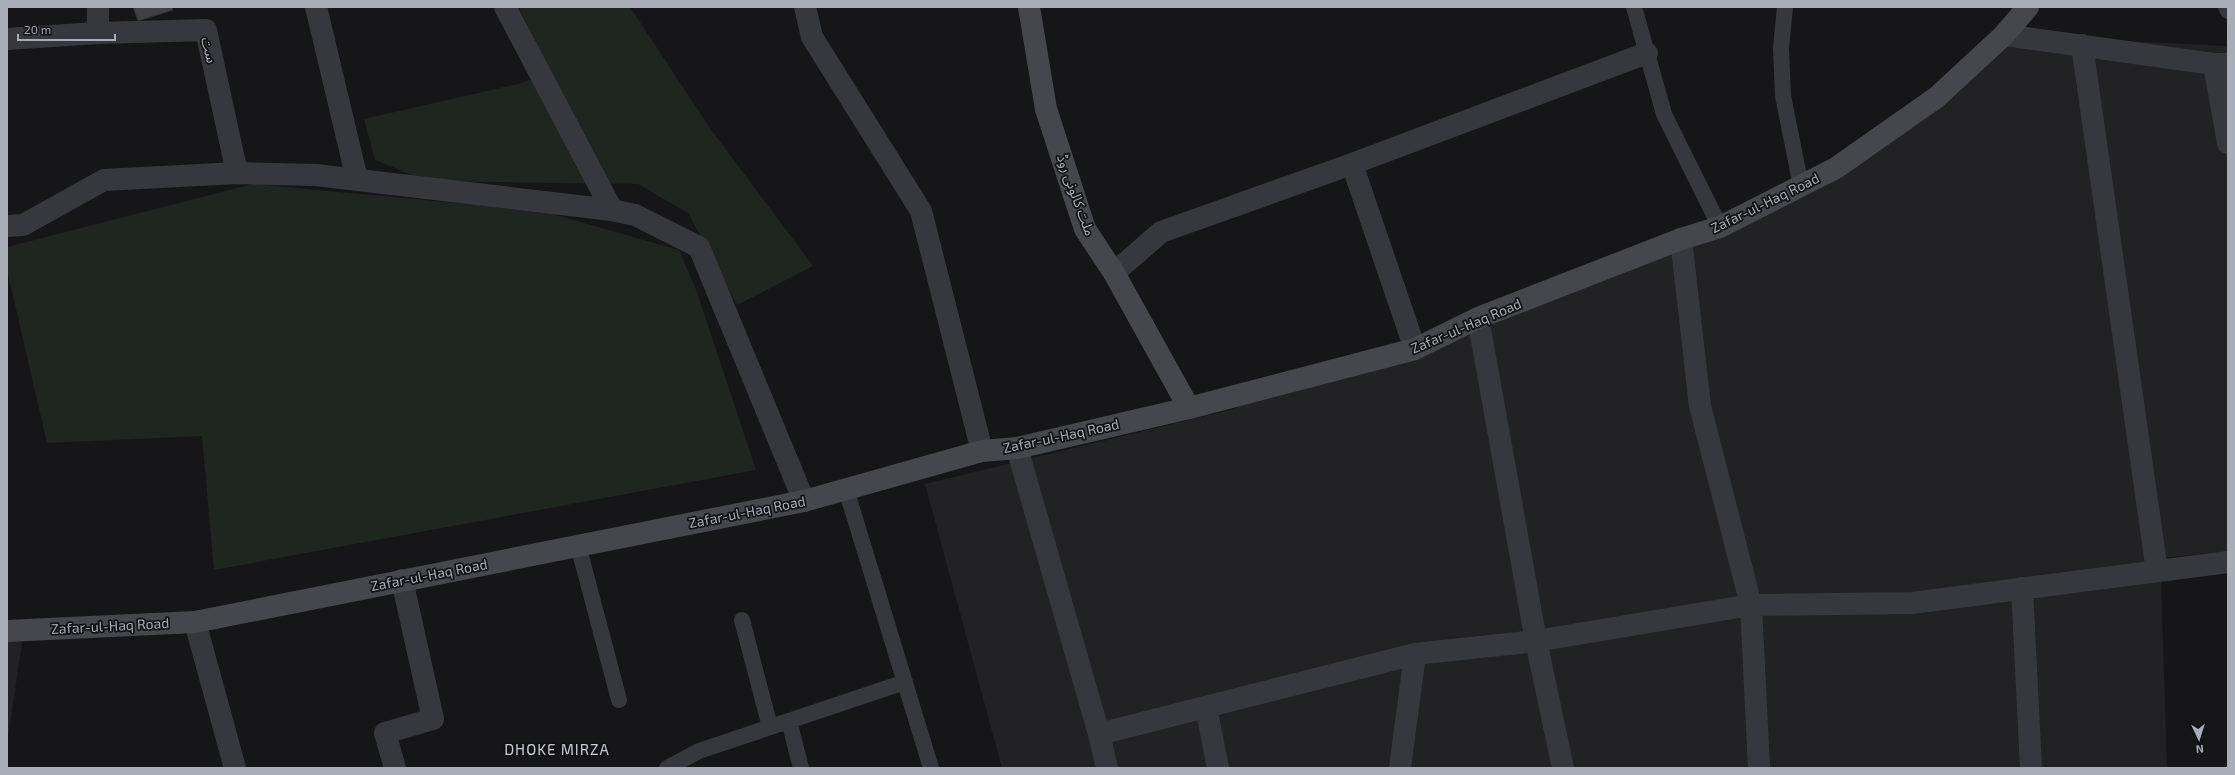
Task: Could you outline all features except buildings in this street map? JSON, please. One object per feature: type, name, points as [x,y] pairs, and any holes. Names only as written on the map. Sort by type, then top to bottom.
[{"type":"street","points":[[98,7],[98,33]]},
{"type":"street","points":[[316,7],[357,179]]},
{"type":"street","points":[[505,7],[612,210]]},
{"type":"street","points":[[805,7],[812,37],[921,211],[982,451]]},
{"type":"street","name":"ملت کالونی روڈ","points":[[1029,7],[1046,109],[1085,229],[1114,274],[1189,408]]},
{"type":"street","name":"Zafar-ul-Haq Road","points":[[7,631],[195,622],[804,501],[982,451],[1017,448],[1189,408],[1415,349],[1478,318],[1681,239],[1720,227],[1836,168],[1937,97],[2004,35],[2028,7]]},
{"type":"street","name":"ست","points":[[7,39],[98,33],[206,30],[237,173]]},
{"type":"street","points":[[2004,35],[2221,64],[2228,143]]},
{"type":"street","points":[[2082,45],[2157,571]]},
{"type":"street","points":[[1114,274],[1161,232],[1352,164],[1646,53]]},
{"type":"street","points":[[1352,164],[1415,349]]},
{"type":"street","points":[[7,226],[23,225],[104,180],[237,173],[316,175],[357,179],[612,210],[635,215],[700,247],[804,501]]},
{"type":"street","points":[[1681,239],[1700,406],[1751,605],[1759,768]]},
{"type":"street","points":[[1478,318],[1536,641],[1563,768]]},
{"type":"street","points":[[1017,448],[1099,734],[1107,768]]},
{"type":"street","points":[[1099,734],[1415,654],[1536,641],[1751,605],[1912,603],[2228,562]]},
{"type":"street","points":[[395,768],[384,733],[433,719],[402,580]]},
{"type":"street","points":[[2022,588],[2031,768]]},
{"type":"street","points":[[195,622],[236,768]]},
{"type":"street","points":[[1400,768],[1415,654]]},
{"type":"street","points":[[1206,707],[1218,768]]},
{"type":"lane","points":[[1634,7],[1664,114],[1720,227]]},
{"type":"lane","points":[[1785,7],[1781,48],[1783,96],[1801,186]]},
{"type":"lane","points":[[2226,7],[2228,11]]},
{"type":"lane","points":[[846,489],[931,768]]},
{"type":"lane","points":[[578,546],[619,700]]},
{"type":"lane","points":[[742,620],[770,728]]},
{"type":"lane","points":[[667,768],[699,751],[905,682]]},
{"type":"lane","points":[[789,721],[801,768]]},
{"type":"shaded area","points":[[519,7],[630,7],[712,131],[813,266],[737,305],[688,213],[638,184],[427,181],[375,160],[364,119],[522,83],[548,72]]},
{"type":"shaded area","points":[[2004,35],[2228,46],[2228,551],[2165,558],[2161,580],[2167,768],[1002,768],[925,484],[1230,410],[1775,211]]},
{"type":"shaded area","points":[[253,184],[542,211],[679,250],[697,292],[756,470],[214,570],[202,436],[47,443],[7,270],[7,247]]},
{"type":"shaded area","points":[[24,630],[7,744],[7,631]]},
{"type":"district","name":"DHOKE MIRZA","points":[[557,750]]}]
